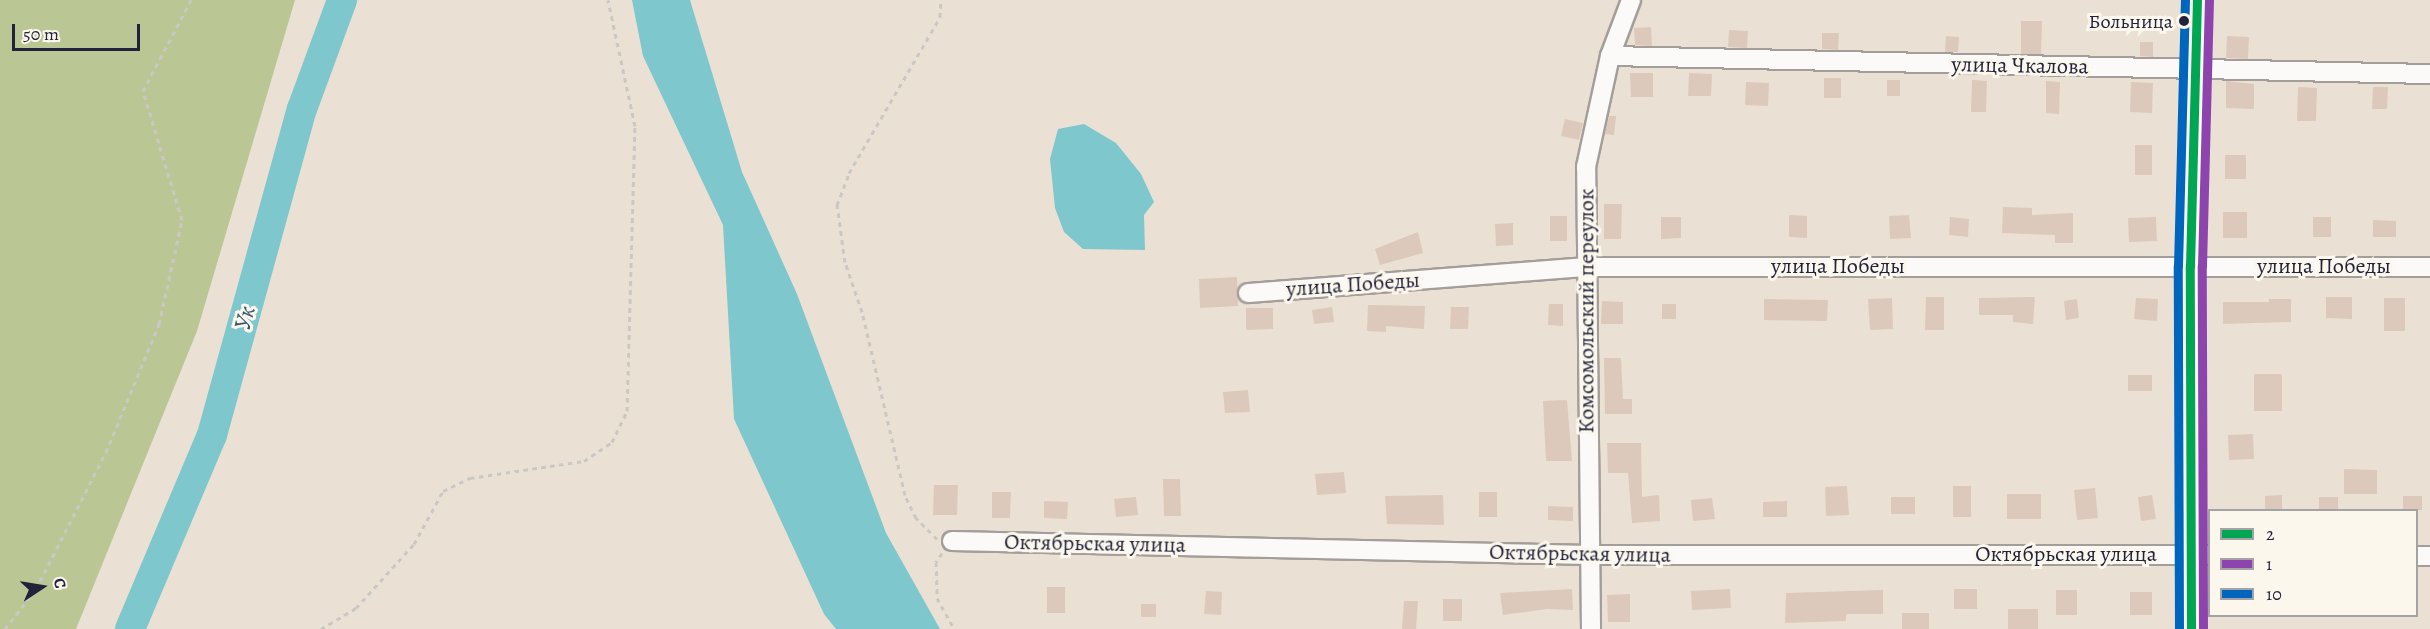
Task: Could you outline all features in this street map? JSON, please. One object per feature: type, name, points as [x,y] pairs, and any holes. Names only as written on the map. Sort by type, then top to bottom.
[{"type":"street","name":"Комсомольский переулок","points":[[1591,629],[1585,267],[1586,167],[1610,56],[1631,0]]},
{"type":"street","points":[[2192,629],[2200,555],[2190,266],[2192,70],[2197,0]]},
{"type":"street","name":"улица Чкалова","points":[[1610,56],[2430,74]]},
{"type":"street","name":"улица Победы","points":[[1248,293],[1585,267],[2430,267]]},
{"type":"street","name":"Октябрьская улица","points":[[951,541],[1590,555],[2200,555]]},
{"type":"path","points":[[5,629],[36,589],[100,463],[159,324],[182,220],[143,91],[191,0]]},
{"type":"path","points":[[321,629],[356,608],[414,544],[443,491],[470,478],[584,461],[612,442],[627,411],[635,126],[608,0]]},
{"type":"path","points":[[941,0],[940,17],[849,173],[837,205],[838,230],[862,312],[905,495],[916,518],[933,538],[951,541],[936,562],[937,598],[954,629]]},
{"type":"green space","points":[[0,0],[295,0],[197,331],[76,629],[0,629]]},
{"type":"water","points":[[632,0],[690,0],[742,172],[797,294],[886,533],[940,629],[836,629],[824,614],[734,419],[723,225],[643,56]]},
{"type":"water","points":[[1084,124],[1116,143],[1141,174],[1154,202],[1144,215],[1145,250],[1083,249],[1064,232],[1055,208],[1050,159],[1058,129]]},
{"type":"building","points":[[2021,21],[2042,21],[2041,54],[2021,54]]},
{"type":"building","points":[[1651,27],[1652,46],[1635,45],[1634,28]]},
{"type":"building","points":[[1729,30],[1748,31],[1747,48],[1728,47]]},
{"type":"building","points":[[1822,33],[1839,33],[1838,50],[1822,49]]},
{"type":"building","points":[[1946,36],[1959,37],[1958,52],[1945,52]]},
{"type":"building","points":[[2227,36],[2249,37],[2248,59],[2226,58]]},
{"type":"building","points":[[2140,42],[2153,42],[2153,57],[2140,56]]},
{"type":"building","points":[[1630,73],[1653,73],[1653,97],[1631,97]]},
{"type":"building","points":[[1689,73],[1712,74],[1711,96],[1688,96]]},
{"type":"building","points":[[1824,78],[1841,78],[1841,98],[1824,98]]},
{"type":"building","points":[[1887,80],[1900,80],[1900,96],[1887,96]]},
{"type":"building","points":[[1972,80],[1987,81],[1986,112],[1971,112]]},
{"type":"building","points":[[2046,81],[2060,82],[2059,114],[2046,113]]},
{"type":"building","points":[[2226,81],[2254,84],[2254,109],[2226,108]]},
{"type":"building","points":[[1746,82],[1769,83],[1768,106],[1745,105]]},
{"type":"building","points":[[2131,82],[2153,83],[2152,113],[2130,112]]},
{"type":"building","points":[[2298,87],[2317,88],[2316,121],[2297,121]]},
{"type":"building","points":[[2373,87],[2388,87],[2387,109],[2372,109]]},
{"type":"building","points":[[1609,116],[1616,116],[1614,135],[1605,134]]},
{"type":"building","points":[[1565,119],[1583,123],[1579,140],[1561,136]]},
{"type":"building","points":[[2135,145],[2152,145],[2152,175],[2135,175]]},
{"type":"building","points":[[2225,155],[2246,155],[2246,179],[2225,179]]},
{"type":"building","points":[[1604,204],[1622,204],[1621,239],[1604,239]]},
{"type":"building","points":[[2003,207],[2032,208],[2032,215],[2073,213],[2073,243],[2055,243],[2055,235],[2002,233]]},
{"type":"building","points":[[2223,212],[2247,212],[2247,238],[2223,238]]},
{"type":"building","points":[[1789,215],[1807,216],[1807,238],[1789,237]]},
{"type":"building","points":[[1909,215],[1911,238],[1890,239],[1889,216]]},
{"type":"building","points":[[1550,216],[1567,216],[1567,241],[1550,241]]},
{"type":"building","points":[[1661,217],[1681,217],[1681,238],[1661,239]]},
{"type":"building","points":[[1950,217],[1969,219],[1968,237],[1949,235]]},
{"type":"building","points":[[2156,217],[2157,241],[2129,242],[2128,218]]},
{"type":"building","points":[[2313,217],[2331,217],[2331,237],[2313,237]]},
{"type":"building","points":[[2373,220],[2396,221],[2396,237],[2373,237]]},
{"type":"building","points":[[1513,223],[1513,245],[1496,246],[1495,224]]},
{"type":"building","points":[[1418,232],[1423,253],[1380,265],[1375,249]]},
{"type":"building","points":[[1237,277],[1238,306],[1200,308],[1199,279]]},
{"type":"building","points":[[1926,297],[1944,297],[1944,330],[1925,330]]},
{"type":"building","points":[[2035,297],[2033,324],[2013,322],[2013,315],[1979,315],[1979,298]]},
{"type":"building","points":[[2326,297],[2352,297],[2352,319],[2326,318]]},
{"type":"building","points":[[1892,298],[1893,329],[1870,330],[1868,299]]},
{"type":"building","points":[[2136,298],[2158,299],[2157,321],[2134,319]]},
{"type":"building","points":[[2384,298],[2405,298],[2405,331],[2384,331]]},
{"type":"building","points":[[1764,299],[1828,300],[1827,321],[1764,320]]},
{"type":"building","points":[[2077,299],[2079,318],[2066,320],[2064,301]]},
{"type":"building","points":[[2269,299],[2291,299],[2291,322],[2223,324],[2223,302],[2269,302]]},
{"type":"building","points":[[1602,301],[1623,302],[1623,324],[1601,324]]},
{"type":"building","points":[[1549,304],[1563,304],[1563,326],[1548,325]]},
{"type":"building","points":[[1662,304],[1676,304],[1676,319],[1662,319]]},
{"type":"building","points":[[1368,305],[1425,306],[1424,329],[1386,326],[1386,332],[1367,331]]},
{"type":"building","points":[[1332,307],[1334,322],[1314,324],[1312,310]]},
{"type":"building","points":[[1451,307],[1469,307],[1468,329],[1450,329]]},
{"type":"building","points":[[1246,308],[1273,308],[1273,329],[1246,330]]},
{"type":"building","points":[[1604,358],[1621,358],[1623,399],[1632,399],[1632,414],[1605,414]]},
{"type":"building","points":[[2254,374],[2282,374],[2282,411],[2254,411]]},
{"type":"building","points":[[2128,375],[2152,375],[2152,391],[2128,391]]},
{"type":"building","points":[[1248,390],[1250,412],[1225,413],[1223,392]]},
{"type":"building","points":[[1567,400],[1572,461],[1546,461],[1543,401]]},
{"type":"building","points":[[2253,434],[2254,459],[2229,460],[2228,435]]},
{"type":"building","points":[[1607,443],[1641,443],[1642,497],[1659,495],[1660,521],[1632,523],[1628,473],[1608,473]]},
{"type":"building","points":[[2344,469],[2377,470],[2377,494],[2344,494]]},
{"type":"building","points":[[1344,472],[1346,493],[1317,495],[1315,474]]},
{"type":"building","points":[[1163,479],[1180,479],[1181,516],[1164,516]]},
{"type":"building","points":[[934,485],[958,485],[957,515],[933,515]]},
{"type":"building","points":[[1847,486],[1849,515],[1826,516],[1825,487]]},
{"type":"building","points":[[1953,486],[1971,486],[1971,517],[1953,517]]},
{"type":"building","points":[[2095,488],[2098,518],[2077,520],[2074,490]]},
{"type":"building","points":[[992,492],[1011,492],[1010,518],[992,518]]},
{"type":"building","points":[[1479,492],[1497,492],[1497,517],[1479,517]]},
{"type":"building","points":[[2007,494],[2041,494],[2041,519],[2007,519]]},
{"type":"building","points":[[1443,495],[1444,525],[1387,524],[1385,496]]},
{"type":"building","points":[[2152,495],[2156,519],[2141,521],[2138,497]]},
{"type":"building","points":[[2282,495],[2282,509],[2265,509],[2265,496]]},
{"type":"building","points":[[2403,496],[2422,496],[2422,510],[2403,509]]},
{"type":"building","points":[[1136,497],[1138,515],[1116,517],[1114,499]]},
{"type":"building","points":[[1891,497],[1915,497],[1915,514],[1891,514]]},
{"type":"building","points":[[2319,497],[2338,497],[2338,509],[2319,509]]},
{"type":"building","points":[[1712,498],[1715,519],[1693,521],[1691,500]]},
{"type":"building","points":[[1044,501],[1068,502],[1067,519],[1044,518]]},
{"type":"building","points":[[1787,501],[1787,517],[1763,517],[1763,502]]},
{"type":"building","points":[[1548,506],[1573,507],[1573,521],[1548,520]]},
{"type":"building","points":[[1047,587],[1065,587],[1065,613],[1047,613]]},
{"type":"building","points":[[1572,589],[1573,610],[1547,609],[1503,615],[1500,593]]},
{"type":"building","points":[[1730,589],[1731,608],[1692,610],[1691,591]]},
{"type":"building","points":[[1954,589],[1977,589],[1977,609],[1954,609]]},
{"type":"building","points":[[1883,590],[1883,614],[1846,614],[1846,621],[1785,623],[1786,593]]},
{"type":"building","points":[[2056,590],[2077,590],[2077,615],[2056,615]]},
{"type":"building","points":[[1206,591],[1222,592],[1221,615],[1204,614]]},
{"type":"building","points":[[2130,592],[2152,592],[2152,615],[2130,615]]},
{"type":"building","points":[[1630,594],[1630,622],[1608,622],[1607,595]]},
{"type":"building","points":[[1443,599],[1462,599],[1462,621],[1443,621]]},
{"type":"building","points":[[1404,601],[1418,601],[1416,629],[1402,629]]},
{"type":"building","points":[[1141,604],[1156,604],[1156,617],[1141,617]]},
{"type":"building","points":[[2008,609],[2038,609],[2038,629],[2008,629]]},
{"type":"building","points":[[1902,613],[1929,613],[1929,629],[1902,629]]},
{"type":"waterway","name":"Ук","points":[[130,629],[212,435],[302,109],[342,0]]},
{"type":"transit line","name":"10","points":[[2179,629],[2178,266],[2185,0]]},
{"type":"transit line","name":"2","points":[[2191,629],[2190,266],[2197,0]]},
{"type":"transit line","name":"1","points":[[2203,629],[2202,266],[2209,0]]},
{"type":"place","name":"Больница","points":[[2184,21]]}]
